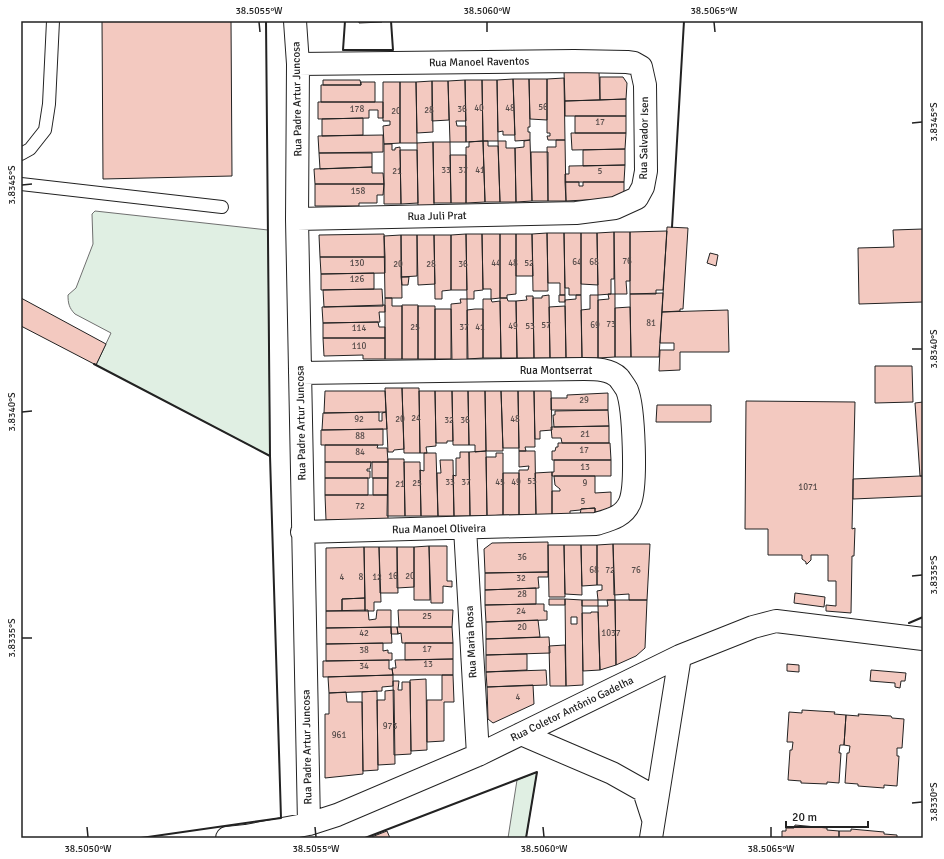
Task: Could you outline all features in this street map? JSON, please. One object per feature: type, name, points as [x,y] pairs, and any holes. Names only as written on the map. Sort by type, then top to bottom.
[{"type":"street","name":"Rua Padre Artur Juncosa","points":[[295,21],[298,64],[297,219],[302,532],[302,831]]},
{"type":"street","name":"Rua Manoel Raventos","points":[[298,64],[574,61],[627,62],[634,63],[641,67],[645,85]]},
{"type":"street","name":"Rua Salvador Isen","points":[[576,213],[615,208],[637,198],[643,187],[646,171],[645,85]]},
{"type":"street","name":"Rua Juli Prat","points":[[297,219],[576,213]]},
{"type":"street","name":"Rua Montserrat","points":[[300,373],[584,369],[605,370],[618,377],[627,390],[631,408],[634,485],[630,503],[620,516],[596,524],[576,525]]},
{"type":"street","name":"Rua Manoel Oliveira","points":[[302,532],[576,525]]},
{"type":"street","name":"Rua Maria Rosa","points":[[465,528],[478,755]]},
{"type":"street","name":"Rua Coletor Antônio Gadelha","points":[[227,838],[302,831],[337,814],[478,755],[680,656],[753,627],[776,621],[923,639]]},
{"type":"street","points":[[652,830],[680,656]]},
{"type":"street","points":[[521,734],[612,773],[644,791],[652,830]]},
{"type":"lane","points":[[21,154],[30,149],[44,130],[49,104],[52,21]]},
{"type":"lane","points":[[21,184],[222,207]]},
{"type":"green space","points":[[95,211],[268,230],[270,456],[96,365],[111,333],[75,314],[71,310],[68,300],[68,295],[76,288],[93,244],[92,214]]},
{"type":"green space","points":[[537,772],[526,838],[508,838],[517,780]]},
{"type":"building","points":[[102,21],[231,21],[232,176],[103,179]]},
{"type":"building","points":[[359,21],[382,21],[382,22],[359,23]]},
{"type":"building","points":[[564,71],[599,71],[600,100],[565,101]]},
{"type":"building","points":[[600,77],[623,77],[627,83],[626,99],[600,100]]},
{"type":"building","points":[[564,78],[565,140],[548,140],[547,136],[550,136],[550,133],[547,133],[547,79]]},
{"type":"building","points":[[513,79],[529,79],[530,127],[528,127],[528,132],[530,132],[530,140],[515,141]]},
{"type":"building","points":[[513,79],[515,135],[503,135],[503,131],[498,132],[497,80]]},
{"type":"building","points":[[529,79],[547,79],[547,120],[530,119]]},
{"type":"building","points":[[323,80],[360,80],[361,85],[323,85]]},
{"type":"building","points":[[465,80],[466,121],[456,121],[457,126],[466,126],[466,142],[450,142],[448,81]]},
{"type":"building","points":[[465,80],[482,80],[483,141],[466,142]]},
{"type":"building","points":[[482,80],[497,80],[498,141],[483,141]]},
{"type":"building","points":[[432,81],[448,81],[449,120],[432,121]]},
{"type":"building","points":[[432,81],[433,132],[417,133],[416,82]]},
{"type":"building","points":[[361,82],[375,82],[375,102],[321,102],[321,85],[361,85]]},
{"type":"building","points":[[383,82],[400,82],[400,143],[384,144],[383,126],[390,125],[390,121],[383,121]]},
{"type":"building","points":[[400,82],[416,82],[417,143],[400,143]]},
{"type":"building","points":[[626,99],[626,116],[565,116],[565,101]]},
{"type":"building","points":[[318,102],[383,102],[383,118],[378,118],[378,110],[369,110],[369,118],[318,119]]},
{"type":"building","points":[[575,116],[626,116],[626,133],[575,133]]},
{"type":"building","points":[[363,118],[363,135],[322,136],[322,119]]},
{"type":"building","points":[[571,133],[626,133],[625,149],[572,150]]},
{"type":"building","points":[[383,135],[383,152],[319,153],[318,136]]},
{"type":"building","points":[[530,140],[532,201],[516,202],[515,148],[524,147],[524,141]]},
{"type":"building","points":[[556,140],[565,140],[566,201],[548,201],[547,147],[556,147]]},
{"type":"building","points":[[483,141],[485,202],[466,203],[466,147],[469,147],[469,142]]},
{"type":"building","points":[[483,141],[488,141],[488,146],[498,146],[500,202],[485,202]]},
{"type":"building","points":[[498,141],[506,141],[506,148],[515,148],[516,202],[500,202]]},
{"type":"building","points":[[433,142],[434,206],[418,206],[417,143]]},
{"type":"building","points":[[433,142],[450,142],[451,203],[434,203]]},
{"type":"building","points":[[384,144],[392,144],[392,150],[400,147],[401,204],[384,204]]},
{"type":"building","points":[[625,149],[625,165],[583,166],[583,150]]},
{"type":"building","points":[[400,150],[417,150],[418,203],[401,204]]},
{"type":"building","points":[[531,152],[548,152],[548,201],[532,201]]},
{"type":"building","points":[[319,153],[372,153],[372,167],[320,169]]},
{"type":"building","points":[[450,155],[466,155],[466,203],[451,203]]},
{"type":"building","points":[[625,165],[624,182],[565,182],[565,174],[569,174],[569,166]]},
{"type":"building","points":[[372,167],[372,173],[383,173],[384,184],[315,184],[314,169]]},
{"type":"building","points":[[565,182],[579,182],[579,186],[583,186],[583,182],[624,182],[624,198],[566,201]]},
{"type":"building","points":[[315,184],[384,184],[383,195],[377,195],[377,203],[359,203],[359,206],[315,206]]},
{"type":"building","points":[[667,227],[688,228],[683,309],[680,309],[680,311],[662,312]]},
{"type":"building","points":[[923,229],[923,302],[859,304],[858,248],[894,247],[893,230]]},
{"type":"building","points":[[667,231],[663,290],[656,290],[656,294],[630,294],[630,232]]},
{"type":"building","points":[[614,232],[614,279],[611,279],[611,294],[598,295],[597,233]]},
{"type":"building","points":[[614,232],[630,232],[630,281],[626,281],[627,294],[615,294]]},
{"type":"building","points":[[547,233],[564,233],[565,295],[560,295],[560,283],[548,283]]},
{"type":"building","points":[[547,233],[548,291],[533,291],[532,234]]},
{"type":"building","points":[[564,233],[581,233],[581,295],[569,295],[569,288],[565,288]]},
{"type":"building","points":[[581,233],[597,233],[598,285],[581,284]]},
{"type":"building","points":[[384,234],[385,257],[320,257],[319,235]]},
{"type":"building","points":[[466,234],[467,290],[451,290],[451,235]]},
{"type":"building","points":[[466,234],[482,234],[483,290],[474,291],[474,299],[467,299]]},
{"type":"building","points":[[482,234],[500,234],[500,298],[491,299],[491,289],[483,289]]},
{"type":"building","points":[[500,234],[516,234],[516,294],[507,295],[507,298],[500,298]]},
{"type":"building","points":[[516,234],[532,234],[533,276],[516,276]]},
{"type":"building","points":[[401,235],[417,235],[417,276],[401,277]]},
{"type":"building","points":[[401,235],[402,298],[385,298],[384,236]]},
{"type":"building","points":[[417,235],[434,235],[435,284],[418,285]]},
{"type":"building","points":[[434,235],[451,235],[451,290],[442,291],[442,299],[435,299]]},
{"type":"building","points":[[710,253],[718,255],[716,266],[707,263]]},
{"type":"building","points":[[320,257],[385,257],[385,273],[321,274]]},
{"type":"building","points":[[374,273],[374,289],[321,290],[321,274]]},
{"type":"building","points":[[401,277],[409,277],[408,285],[402,285]]},
{"type":"building","points":[[382,289],[383,306],[324,307],[323,290]]},
{"type":"building","points":[[663,293],[659,357],[631,357],[630,294]]},
{"type":"building","points":[[608,294],[615,294],[615,357],[598,358],[598,300],[609,299]]},
{"type":"building","points":[[549,295],[550,358],[534,358],[533,298],[542,298],[542,296]]},
{"type":"building","points":[[559,295],[565,295],[565,302],[559,302]]},
{"type":"building","points":[[576,295],[581,295],[582,358],[566,358],[565,300],[576,299]]},
{"type":"building","points":[[590,295],[598,295],[598,358],[582,358],[581,310],[590,309]]},
{"type":"building","points":[[526,296],[533,296],[534,358],[517,358],[516,301],[527,300]]},
{"type":"building","points":[[21,298],[106,344],[96,365],[21,326]]},
{"type":"building","points":[[385,298],[392,298],[392,306],[402,306],[402,359],[385,359]]},
{"type":"building","points":[[500,298],[507,298],[508,301],[516,301],[517,358],[501,358]]},
{"type":"building","points":[[460,299],[467,299],[468,362],[452,362],[451,304],[461,303]]},
{"type":"building","points":[[483,299],[491,299],[492,302],[500,301],[501,358],[483,358]]},
{"type":"building","points":[[385,305],[385,312],[379,312],[380,322],[323,323],[322,307]]},
{"type":"building","points":[[402,305],[418,305],[418,359],[402,359]]},
{"type":"building","points":[[418,306],[435,306],[435,359],[418,359]]},
{"type":"building","points":[[565,306],[566,358],[550,358],[549,307]]},
{"type":"building","points":[[630,307],[631,357],[615,357],[615,308]]},
{"type":"building","points":[[435,309],[451,309],[451,359],[435,359]]},
{"type":"building","points":[[483,309],[483,358],[467,359],[467,310]]},
{"type":"building","points":[[728,310],[729,352],[680,352],[680,370],[659,371],[660,350],[674,350],[674,343],[660,343],[662,312]]},
{"type":"building","points":[[378,322],[379,327],[385,327],[385,338],[323,338],[323,323]]},
{"type":"building","points":[[323,338],[385,338],[385,359],[363,359],[363,355],[324,356]]},
{"type":"building","points":[[875,366],[912,366],[913,402],[875,403]]},
{"type":"building","points":[[385,388],[402,388],[404,449],[394,450],[393,452],[388,452]]},
{"type":"building","points":[[402,388],[419,388],[420,453],[404,453]]},
{"type":"building","points":[[325,391],[385,391],[386,412],[324,413]]},
{"type":"building","points":[[419,391],[435,391],[436,446],[426,447],[427,453],[420,453]]},
{"type":"building","points":[[435,391],[452,391],[453,441],[447,441],[447,443],[436,443]]},
{"type":"building","points":[[452,391],[468,391],[469,445],[453,445]]},
{"type":"building","points":[[468,391],[485,391],[486,451],[475,452],[475,445],[469,445]]},
{"type":"building","points":[[485,391],[501,391],[503,451],[486,451]]},
{"type":"building","points":[[501,391],[518,391],[519,448],[503,448]]},
{"type":"building","points":[[518,391],[534,391],[535,447],[525,447],[526,451],[519,451]]},
{"type":"building","points":[[534,391],[551,391],[552,430],[540,431],[540,439],[535,439]]},
{"type":"building","points":[[608,393],[608,410],[551,410],[551,398],[567,398],[567,395]]},
{"type":"building","points":[[746,401],[855,402],[852,529],[855,528],[854,556],[852,556],[851,613],[826,611],[826,605],[836,606],[836,581],[828,581],[828,555],[811,555],[811,560],[806,564],[806,562],[802,559],[802,555],[768,555],[768,529],[745,529]]},
{"type":"building","points":[[923,402],[923,476],[920,476],[915,403]]},
{"type":"building","points":[[657,405],[711,405],[711,422],[656,422]]},
{"type":"building","points":[[608,410],[609,426],[554,427],[553,415],[555,415],[555,411]]},
{"type":"building","points":[[379,412],[379,421],[382,421],[382,413],[386,412],[387,429],[322,430],[323,413]]},
{"type":"building","points":[[609,426],[609,443],[562,443],[561,438],[552,438],[551,427]]},
{"type":"building","points":[[383,429],[383,445],[321,445],[321,430]]},
{"type":"building","points":[[558,443],[610,443],[611,460],[552,460],[552,451],[555,451],[556,447],[558,447]]},
{"type":"building","points":[[325,445],[378,445],[377,448],[387,448],[388,462],[325,462]]},
{"type":"building","points":[[486,451],[487,516],[470,516],[469,452]]},
{"type":"building","points":[[519,451],[535,451],[536,515],[519,515],[519,470],[528,470],[529,466],[519,467]]},
{"type":"building","points":[[460,452],[469,452],[470,516],[454,516],[453,475],[456,476],[456,458],[460,458]]},
{"type":"building","points":[[424,453],[436,453],[438,516],[421,516],[420,470],[424,471]]},
{"type":"building","points":[[496,453],[503,453],[503,515],[487,516],[486,457],[496,457]]},
{"type":"building","points":[[388,459],[404,459],[405,516],[387,516]]},
{"type":"building","points":[[440,460],[453,460],[454,516],[438,516],[437,473],[441,473]]},
{"type":"building","points":[[554,460],[611,460],[611,476],[552,476],[552,472],[554,472]]},
{"type":"building","points":[[325,462],[371,462],[370,469],[367,469],[367,471],[370,471],[370,478],[325,478]]},
{"type":"building","points":[[372,462],[388,462],[388,478],[372,478]]},
{"type":"building","points":[[404,462],[420,462],[421,516],[405,516]]},
{"type":"building","points":[[552,472],[552,515],[536,515],[535,473]]},
{"type":"building","points":[[503,473],[519,473],[519,515],[503,515]]},
{"type":"building","points":[[554,476],[595,476],[595,493],[611,492],[611,511],[595,512],[595,508],[581,509],[570,511],[570,515],[552,516],[552,491],[560,491],[560,489],[555,485]]},
{"type":"building","points":[[923,476],[923,496],[853,499],[853,479]]},
{"type":"building","points":[[325,478],[368,478],[368,495],[325,495]]},
{"type":"building","points":[[373,478],[388,478],[388,495],[373,495]]},
{"type":"building","points":[[325,495],[388,495],[388,520],[326,520]]},
{"type":"building","points":[[595,508],[595,514],[580,515],[581,509]]},
{"type":"building","points":[[548,542],[548,572],[485,573],[484,549],[492,543]]},
{"type":"building","points":[[613,544],[615,600],[598,600],[597,591],[602,590],[602,585],[597,585],[597,545]]},
{"type":"building","points":[[613,544],[650,544],[647,600],[629,600],[629,594],[614,595]]},
{"type":"building","points":[[548,545],[564,545],[565,597],[549,597]]},
{"type":"building","points":[[564,545],[581,545],[582,595],[565,594]]},
{"type":"building","points":[[581,545],[597,545],[597,585],[582,586]]},
{"type":"building","points":[[429,546],[447,546],[447,581],[452,581],[452,587],[443,586],[443,603],[431,603]]},
{"type":"building","points":[[429,546],[430,600],[414,600],[414,547]]},
{"type":"building","points":[[364,547],[365,598],[342,599],[342,611],[326,611],[326,548]]},
{"type":"building","points":[[364,547],[379,547],[381,602],[374,602],[374,611],[365,611]]},
{"type":"building","points":[[379,547],[397,547],[398,593],[380,593]]},
{"type":"building","points":[[397,547],[414,547],[414,587],[397,588]]},
{"type":"building","points":[[548,572],[548,577],[538,577],[539,588],[485,590],[485,573]]},
{"type":"building","points":[[536,588],[536,604],[485,605],[485,590]]},
{"type":"building","points":[[795,593],[825,597],[824,607],[794,603]]},
{"type":"building","points":[[365,598],[365,611],[342,611],[342,599]]},
{"type":"building","points":[[549,599],[565,599],[565,605],[549,605]]},
{"type":"building","points":[[565,599],[582,600],[583,685],[566,686]],"holes":[[[571,617],[577,617],[577,624],[571,624]]]},
{"type":"building","points":[[582,600],[598,600],[598,606],[582,606]]},
{"type":"building","points":[[607,600],[615,600],[616,665],[600,670],[598,606],[608,606]]},
{"type":"building","points":[[615,600],[647,600],[645,648],[636,656],[616,665]]},
{"type":"building","points":[[544,604],[544,611],[547,611],[547,620],[486,622],[485,605]]},
{"type":"building","points":[[368,610],[369,620],[376,619],[377,610],[391,610],[391,627],[326,628],[326,611]]},
{"type":"building","points":[[398,610],[453,610],[452,627],[399,627]]},
{"type":"building","points":[[598,612],[600,670],[583,671],[582,613]]},
{"type":"building","points":[[538,620],[540,637],[486,639],[486,622]]},
{"type":"building","points":[[391,627],[397,627],[398,634],[391,634]]},
{"type":"building","points":[[391,627],[392,643],[326,644],[326,628]]},
{"type":"building","points":[[397,627],[452,627],[453,643],[402,643],[401,633],[398,634]]},
{"type":"building","points":[[549,637],[550,653],[486,655],[486,639]]},
{"type":"building","points":[[383,643],[383,651],[388,650],[388,653],[392,653],[392,660],[326,661],[326,644]]},
{"type":"building","points":[[405,643],[453,643],[453,659],[405,660]]},
{"type":"building","points":[[565,645],[566,686],[550,686],[549,646]]},
{"type":"building","points":[[527,654],[527,670],[486,672],[486,655]]},
{"type":"building","points":[[453,659],[453,675],[393,675],[392,668],[396,668],[395,660]]},
{"type":"building","points":[[389,660],[389,669],[392,669],[393,675],[323,677],[323,661]]},
{"type":"building","points":[[787,664],[799,665],[799,672],[787,671]]},
{"type":"building","points":[[546,670],[547,685],[487,687],[486,672]]},
{"type":"building","points":[[871,670],[906,673],[905,681],[901,681],[900,688],[895,687],[895,683],[870,681]]},
{"type":"building","points":[[393,675],[393,686],[382,687],[382,691],[329,693],[328,677]]},
{"type":"building","points":[[442,675],[453,675],[454,702],[444,702],[444,741],[427,742],[427,700],[442,700]]},
{"type":"building","points":[[426,679],[427,750],[411,751],[410,680]]},
{"type":"building","points":[[393,681],[399,681],[398,690],[402,690],[402,682],[410,682],[411,754],[394,755]]},
{"type":"building","points":[[533,685],[534,704],[493,723],[488,719],[487,687]]},
{"type":"building","points":[[394,690],[395,764],[378,765],[377,700],[385,700],[385,691]]},
{"type":"building","points":[[377,691],[378,770],[363,771],[362,692]]},
{"type":"building","points":[[346,692],[347,702],[362,702],[363,774],[325,778],[325,714],[329,714],[329,693]]},
{"type":"building","points":[[802,710],[835,712],[834,714],[846,715],[844,745],[840,745],[839,753],[841,753],[839,783],[801,783],[801,781],[788,780],[790,750],[792,750],[793,742],[787,742],[789,712],[802,713]]},
{"type":"building","points":[[858,714],[891,716],[892,718],[904,719],[902,748],[897,748],[897,756],[899,756],[897,786],[884,785],[884,788],[858,786],[858,784],[845,783],[847,753],[849,753],[850,746],[844,745],[846,715],[859,716]]},
{"type":"building","points":[[795,825],[827,828],[827,830],[839,831],[839,838],[782,838],[782,831],[786,831],[786,828],[794,828]]},
{"type":"building","points":[[851,829],[884,832],[884,834],[897,835],[897,838],[839,838],[839,831],[851,831]]},
{"type":"building","points":[[387,831],[390,838],[369,838]]},
{"type":"wall","points":[[94,364],[270,456],[266,21]]},
{"type":"wall","points":[[345,21],[343,50],[393,50],[391,21]]},
{"type":"wall","points":[[672,227],[684,21]]},
{"type":"wall","points":[[141,838],[281,818],[270,456]]},
{"type":"wall","points":[[909,623],[923,617]]},
{"type":"wall","points":[[365,838],[537,772],[526,838]]}]
